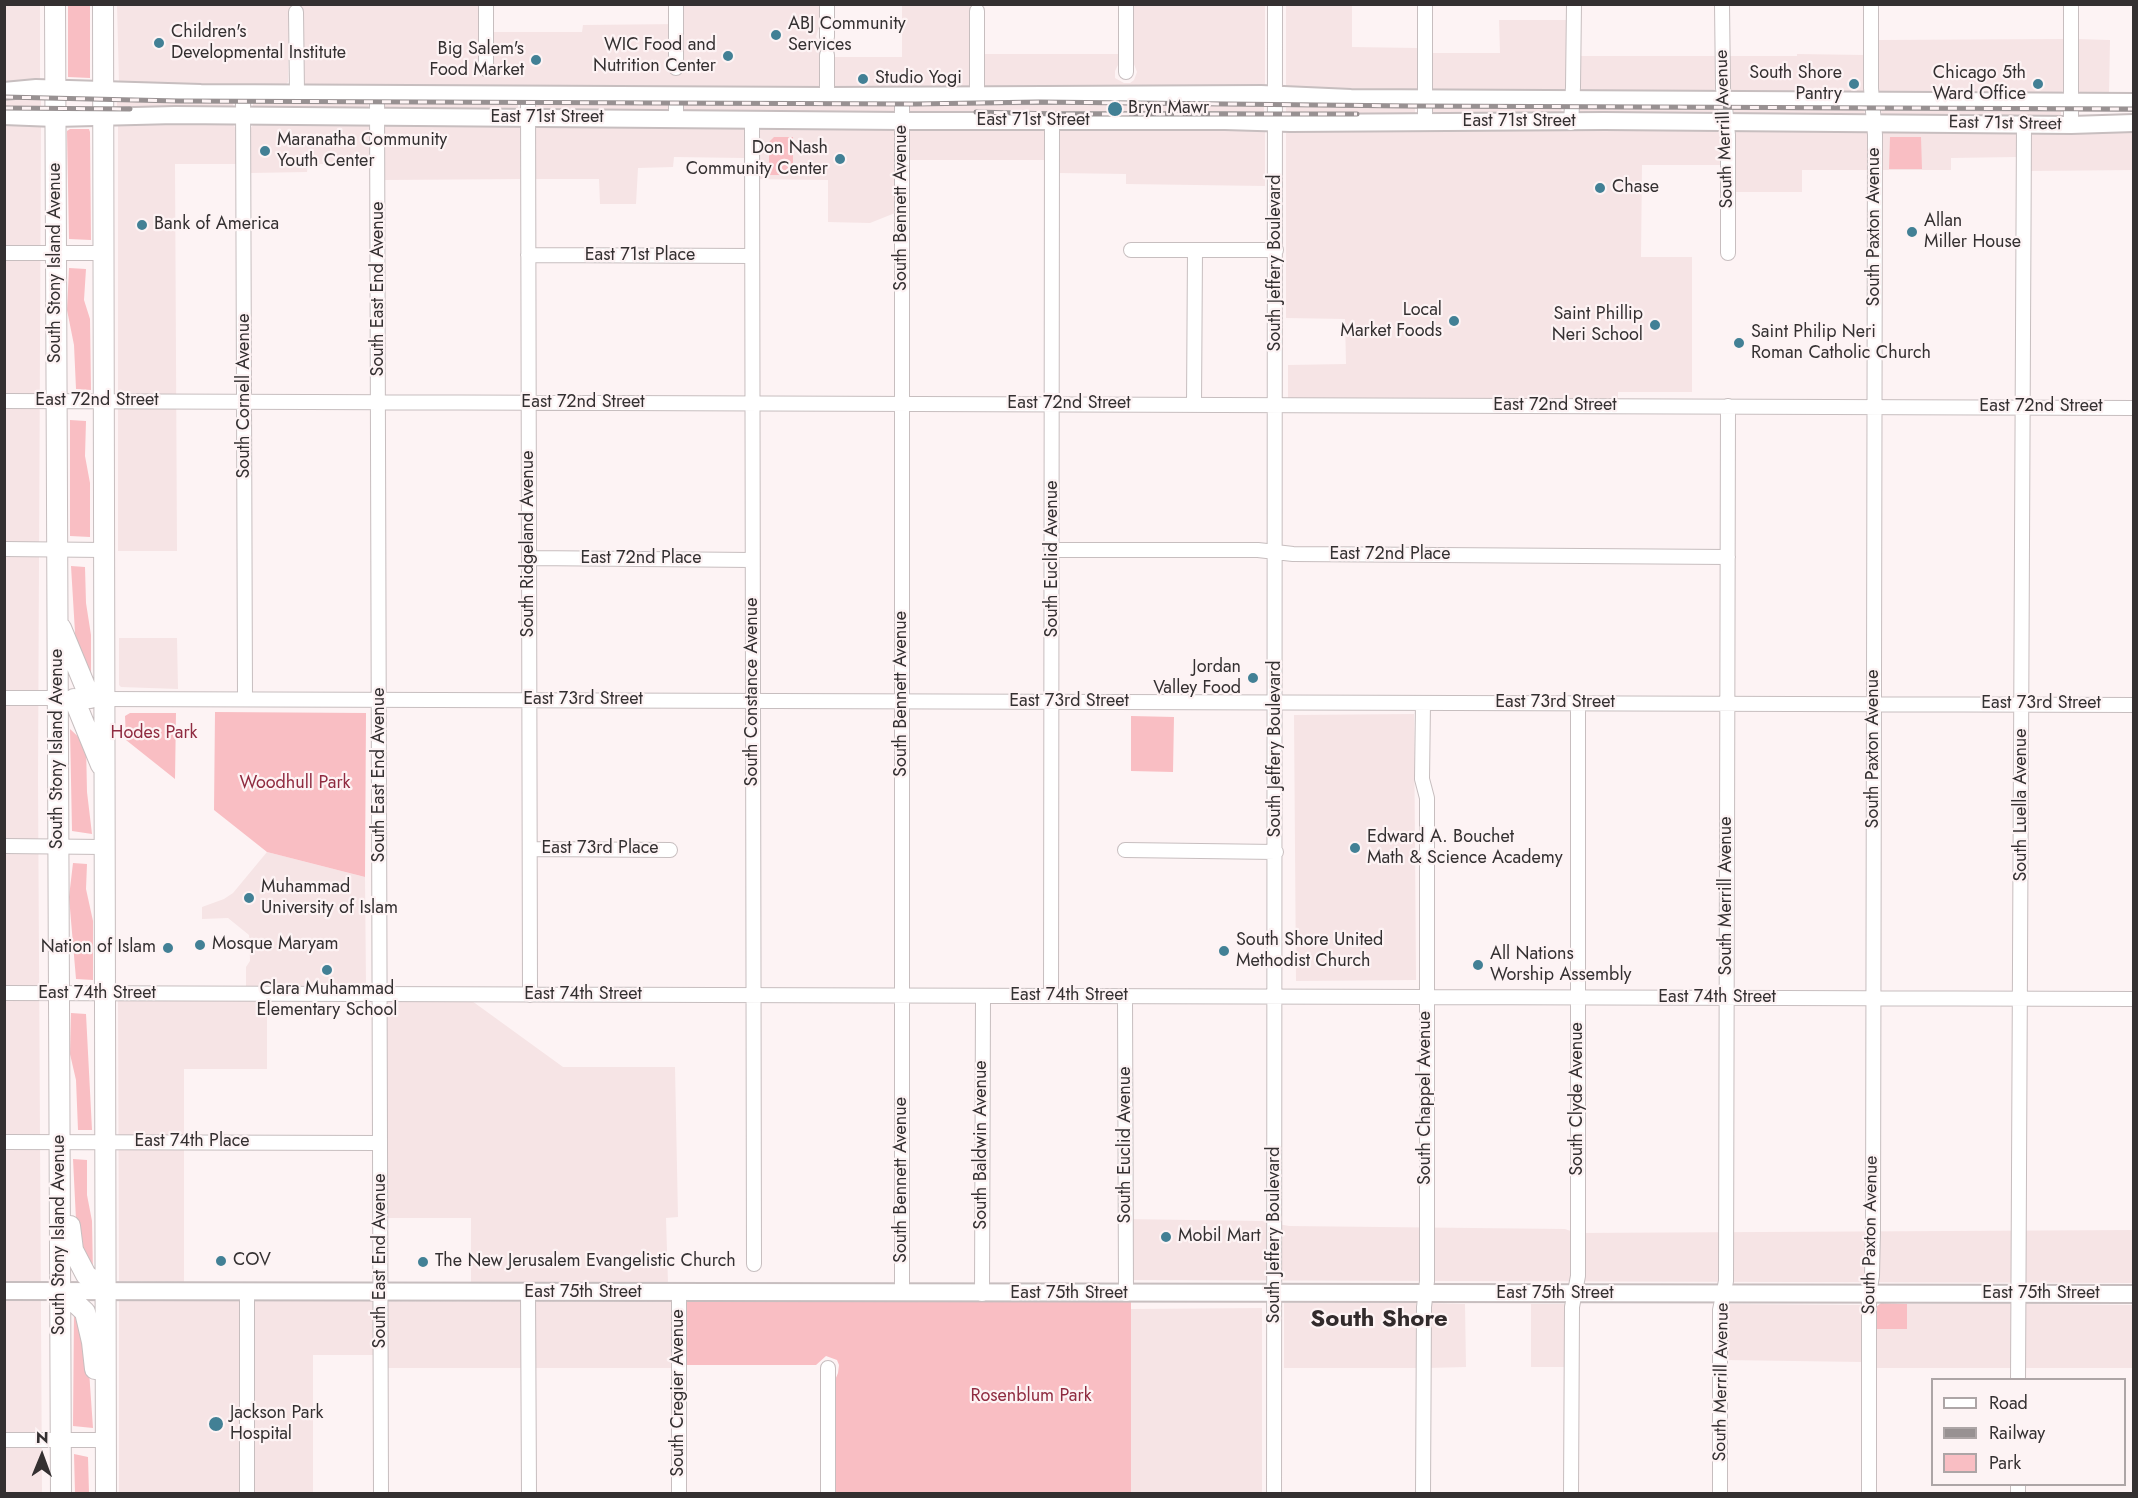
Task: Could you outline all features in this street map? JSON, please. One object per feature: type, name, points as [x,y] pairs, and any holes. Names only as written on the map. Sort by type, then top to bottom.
[{"type":"highway","name":"South Stony Island Avenue","points":[[56,4],[57,620],[104,773],[106,1494]]},
{"type":"highway","name":"South Stony Island Avenue","points":[[61,1494],[58,847],[104,550],[103,4]]},
{"type":"highway","points":[[57,620],[104,773]]},
{"type":"highway","points":[[60,1206],[70,1222],[73,1250],[86,1275],[106,1291]]},
{"type":"highway","points":[[60,1292],[67,1295],[85,1312],[92,1342],[95,1372],[106,1382]]},
{"type":"main road","name":"East 71st Street","points":[[4,91],[55,88],[243,93],[827,96],[1276,95],[1425,99],[2133,102]]},
{"type":"main road","name":"East 71st Street","points":[[4,116],[1275,123],[2024,123],[2071,125],[2133,123]]},
{"type":"main road","name":"East 75th Street","points":[[4,1291],[2133,1294]]},
{"type":"street","points":[[486,4],[486,69]]},
{"type":"street","points":[[676,4],[676,68]]},
{"type":"street","points":[[826,37],[827,4]]},
{"type":"street","points":[[1126,4],[1126,72]]},
{"type":"street","name":"South Jeffery Boulevard","points":[[1274,1494],[1275,4]]},
{"type":"street","points":[[1425,4],[1425,122]]},
{"type":"street","points":[[1571,123],[1574,4]]},
{"type":"street","name":"South Merrill Avenue","points":[[1722,4],[1728,254]]},
{"type":"street","name":"South Paxton Avenue","points":[[1869,1494],[1869,1294],[1873,1253],[1875,407],[1874,123],[1871,4]]},
{"type":"street","points":[[2071,4],[2071,125]]},
{"type":"street","points":[[977,11],[977,95]]},
{"type":"street","points":[[296,12],[297,93]]},
{"type":"street","points":[[827,54],[827,96]]},
{"type":"street","name":"South Cornell Avenue","points":[[243,93],[246,699]]},
{"type":"street","name":"South East End Avenue","points":[[377,93],[381,1494]]},
{"type":"street","name":"South Ridgeland Avenue","points":[[528,94],[530,995]]},
{"type":"street","points":[[676,95],[676,119]]},
{"type":"street","name":"South Bennett Avenue","points":[[902,95],[902,1293]]},
{"type":"street","name":"South Constance Avenue","points":[[753,119],[754,1264]]},
{"type":"street","name":"South Euclid Avenue","points":[[1051,996],[1052,121]]},
{"type":"street","name":"South Luella Avenue","points":[[2018,1378],[2024,123]]},
{"type":"street","points":[[1131,250],[1276,250]]},
{"type":"street","points":[[1194,405],[1195,250]]},
{"type":"street","points":[[4,253],[104,253]]},
{"type":"street","name":"East 71st Place","points":[[528,255],[752,256]]},
{"type":"street","name":"East 72nd Street","points":[[4,401],[2133,408]]},
{"type":"street","name":"South Merrill Avenue","points":[[1720,1494],[1720,1311],[1726,1281],[1728,406]]},
{"type":"street","points":[[4,549],[104,550]]},
{"type":"street","name":"East 72nd Place","points":[[1053,550],[1259,550],[1292,554],[1728,557]]},
{"type":"street","name":"East 72nd Place","points":[[529,558],[753,560]]},
{"type":"street","name":"East 73rd Street","points":[[4,698],[2133,705]]},
{"type":"street","name":"South Chappel Avenue","points":[[1423,702],[1422,779],[1427,798],[1423,1494]]},
{"type":"street","name":"South Clyde Avenue","points":[[1571,1494],[1571,1317],[1578,1276],[1578,703]]},
{"type":"street","points":[[4,846],[105,847]]},
{"type":"street","name":"East 73rd Place","points":[[530,849],[670,849]]},
{"type":"street","points":[[1125,850],[1276,852]]},
{"type":"street","name":"East 74th Street","points":[[4,993],[2133,999]]},
{"type":"street","name":"South Baldwin Avenue","points":[[982,1294],[983,996]]},
{"type":"street","name":"South Euclid Avenue","points":[[1125,996],[1126,1294]]},
{"type":"street","name":"East 74th Place","points":[[4,1142],[380,1143]]},
{"type":"street","points":[[247,1292],[248,1494]]},
{"type":"street","points":[[528,1292],[529,1494]]},
{"type":"street","name":"South Cregier Avenue","points":[[679,1293],[679,1494]]},
{"type":"street","points":[[828,1368],[828,1494]]},
{"type":"street","points":[[4,1440],[106,1440]]},
{"type":"shaded area","points":[[5,5],[40,5],[40,82],[5,82]]},
{"type":"shaded area","points":[[117,5],[480,5],[480,32],[582,32],[583,25],[681,24],[681,5],[822,5],[822,24],[816,37],[822,46],[822,84],[819,87],[305,85],[303,82],[302,10],[289,9],[288,82],[285,85],[119,83]]},
{"type":"shaded area","points":[[902,5],[970,5],[970,86],[832,86],[832,57],[902,57]]},
{"type":"shaded area","points":[[1132,5],[1265,5],[1265,87],[985,88],[982,86],[982,54],[1120,54],[1115,78],[1124,83],[1130,83],[1137,72],[1132,59]]},
{"type":"shaded area","points":[[1286,5],[1352,5],[1352,47],[1417,48],[1418,89],[1289,90],[1286,86]]},
{"type":"shaded area","points":[[1499,20],[1566,20],[1566,89],[1563,91],[1437,91],[1432,89],[1431,53],[1500,53]]},
{"type":"shaded area","points":[[2064,39],[2064,89],[2062,92],[1880,92],[1877,88],[1878,40]]},
{"type":"shaded area","points":[[2076,39],[2110,40],[2109,93],[2077,90]]},
{"type":"shaded area","points":[[1797,54],[1865,55],[1865,91],[1729,90],[1729,56],[1797,56]]},
{"type":"shaded area","points":[[1580,56],[1715,56],[1715,89],[1713,91],[1582,91]]},
{"type":"shaded area","points":[[41,92],[41,113],[5,112],[4,94]]},
{"type":"shaded area","points":[[117,95],[233,97],[233,112],[117,114]]},
{"type":"shaded area","points":[[253,97],[368,97],[369,113],[253,113]]},
{"type":"shaded area","points":[[385,97],[518,98],[518,113],[385,113]]},
{"type":"shaded area","points":[[534,98],[668,98],[668,114],[535,114]]},
{"type":"shaded area","points":[[682,98],[894,98],[894,117],[682,114]]},
{"type":"shaded area","points":[[910,98],[1264,98],[1264,120],[910,117]]},
{"type":"shaded area","points":[[1286,99],[1415,102],[1415,118],[1286,119]]},
{"type":"shaded area","points":[[1432,102],[1562,102],[1561,119],[1432,118]]},
{"type":"shaded area","points":[[1580,103],[1715,103],[1717,119],[1579,119]]},
{"type":"shaded area","points":[[1733,103],[1864,104],[1865,120],[1734,119]]},
{"type":"shaded area","points":[[1881,104],[2061,105],[2061,120],[1882,120]]},
{"type":"shaded area","points":[[4,123],[40,125],[41,127],[38,780],[42,1493],[5,1494]]},
{"type":"shaded area","points":[[232,124],[236,128],[236,164],[175,164],[177,551],[118,551],[118,125]]},
{"type":"shaded area","points":[[253,125],[368,125],[370,128],[370,164],[308,164],[307,172],[251,173],[251,128]]},
{"type":"shaded area","points":[[387,125],[519,126],[521,129],[520,179],[384,180],[384,128]]},
{"type":"shaded area","points":[[534,127],[895,129],[895,213],[870,223],[828,222],[828,180],[745,179],[744,158],[674,157],[673,167],[638,168],[636,204],[600,204],[599,179],[535,179]]},
{"type":"shaded area","points":[[909,129],[1043,129],[1045,131],[1045,160],[907,160]]},
{"type":"shaded area","points":[[1060,129],[1263,129],[1265,132],[1265,186],[1126,184],[1126,174],[1058,173]]},
{"type":"shaded area","points":[[1290,129],[1719,131],[1722,135],[1721,165],[1642,165],[1641,257],[1692,257],[1692,392],[1618,392],[1618,403],[1288,402],[1288,365],[1346,364],[1345,319],[1286,318],[1286,133]]},
{"type":"shaded area","points":[[1736,131],[1867,131],[1869,134],[1869,170],[1802,170],[1802,192],[1733,192],[1733,133]]},
{"type":"shaded area","points":[[1884,131],[2013,132],[2016,134],[2016,157],[1951,158],[1951,170],[1881,170],[1881,133]]},
{"type":"shaded area","points":[[2034,132],[2133,133],[2133,170],[2030,171],[2031,134]]},
{"type":"shaded area","points":[[119,638],[177,638],[178,689],[121,687],[119,685]]},
{"type":"shaded area","name":"Edward A. Bouchet Math & Science Academy","points":[[1414,714],[1416,980],[1296,981],[1294,715]]},
{"type":"shaded area","points":[[267,852],[365,877],[366,987],[246,986],[246,967],[250,961],[249,935],[228,918],[202,919],[202,907],[233,893]]},
{"type":"shaded area","points":[[385,1000],[472,1001],[563,1067],[675,1067],[678,1217],[666,1218],[668,1283],[471,1283],[471,1218],[386,1218]]},
{"type":"shaded area","points":[[118,1001],[267,1001],[267,1069],[184,1069],[184,1282],[119,1281]]},
{"type":"shaded area","points":[[1122,1219],[1262,1221],[1289,1226],[1565,1229],[1576,1233],[2134,1230],[2133,1283],[1121,1280]]},
{"type":"shaded area","name":"Jackson Park Hospital","points":[[119,1300],[240,1300],[240,1354],[251,1354],[252,1300],[374,1301],[374,1355],[313,1355],[313,1493],[119,1493]]},
{"type":"shaded area","points":[[385,1301],[523,1302],[523,1368],[386,1368]]},
{"type":"shaded area","points":[[535,1301],[672,1302],[672,1368],[535,1368]]},
{"type":"shaded area","points":[[1284,1303],[1416,1303],[1416,1368],[1284,1368]]},
{"type":"shaded area","points":[[1429,1303],[1465,1304],[1466,1367],[1428,1368]]},
{"type":"shaded area","points":[[1531,1304],[1566,1304],[1566,1367],[1531,1367]]},
{"type":"shaded area","points":[[1725,1304],[1863,1305],[1863,1362],[1725,1360]]},
{"type":"shaded area","points":[[1907,1304],[2011,1304],[2012,1368],[1875,1368],[1876,1329],[1907,1329]]},
{"type":"shaded area","points":[[2025,1304],[2133,1305],[2133,1368],[2024,1368]]},
{"type":"shaded area","points":[[1262,1308],[1262,1493],[1131,1494],[1131,1309]]},
{"type":"green space","points":[[68,5],[90,5],[90,78],[68,77]]},
{"type":"green space","points":[[89,129],[90,132],[91,240],[69,239],[67,131]]},
{"type":"green space","points":[[774,137],[793,137],[793,175],[769,175],[769,142]]},
{"type":"green space","points":[[1890,137],[1921,137],[1922,169],[1889,169]]},
{"type":"green space","points":[[69,268],[86,269],[84,300],[90,319],[91,390],[76,389],[74,345],[67,310]]},
{"type":"green space","points":[[70,420],[86,421],[85,456],[90,483],[90,537],[70,536]]},
{"type":"green space","points":[[71,566],[85,567],[86,603],[91,635],[91,683],[76,649]]},
{"type":"green space","name":"Woodhull Park","points":[[215,712],[366,713],[365,877],[267,852],[214,810]]},
{"type":"green space","name":"Hodes Park","points":[[130,713],[176,713],[175,779],[126,740],[125,716]]},
{"type":"green space","points":[[1131,716],[1174,717],[1173,772],[1131,771]]},
{"type":"green space","points":[[70,729],[86,744],[87,792],[92,834],[72,831]]},
{"type":"green space","points":[[73,863],[87,864],[86,889],[93,921],[93,980],[76,979],[69,897]]},
{"type":"green space","points":[[71,1013],[86,1014],[92,1130],[78,1130],[76,1080],[70,1054]]},
{"type":"green space","points":[[73,1159],[87,1160],[87,1195],[92,1221],[93,1274],[77,1240]]},
{"type":"green space","name":"Rosenblum Park","points":[[683,1298],[1131,1298],[1131,1493],[833,1493],[833,1385],[838,1373],[837,1360],[826,1356],[816,1365],[683,1365]]},
{"type":"green space","points":[[1881,1303],[1907,1304],[1907,1329],[1876,1329],[1876,1307]]},
{"type":"green space","points":[[74,1311],[87,1342],[93,1428],[73,1426]]},
{"type":"green space","points":[[74,1454],[88,1457],[89,1493],[75,1493]]},
{"type":"railway","points":[[4,97],[178,101],[915,104],[1039,102],[2134,109]]},
{"type":"railway","points":[[4,108],[130,109]]},
{"type":"railway","points":[[976,112],[1357,114]]},
{"type":"place","name":"ABJ Community Services","points":[[776,35]]},
{"type":"place","name":"Children's Developmental Institute","points":[[159,43]]},
{"type":"place","name":"WIC Food and Nutrition Center","points":[[728,56]]},
{"type":"place","name":"Big Salem's Food Market","points":[[536,60]]},
{"type":"place","name":"Studio Yogi","points":[[863,79]]},
{"type":"place","name":"South Shore Pantry","points":[[1854,84]]},
{"type":"place","name":"Chicago 5th Ward Office","points":[[2038,84]]},
{"type":"place","name":"Bryn Mawr","points":[[1115,109]]},
{"type":"place","name":"Maranatha Community Youth Center","points":[[265,151]]},
{"type":"place","name":"Don Nash Community Center","points":[[840,159]]},
{"type":"place","name":"Chase","points":[[1600,188]]},
{"type":"place","name":"Bank of America","points":[[142,225]]},
{"type":"place","name":"Allan Miller House","points":[[1912,232]]},
{"type":"place","name":"Local Market Foods","points":[[1454,321]]},
{"type":"place","name":"Saint Phillip Neri School","points":[[1655,325]]},
{"type":"place","name":"Saint Philip Neri Roman Catholic Church","points":[[1739,343]]},
{"type":"place","name":"Jordan Valley Food","points":[[1253,678]]},
{"type":"place","name":"Edward A. Bouchet Math & Science Academy","points":[[1355,848]]},
{"type":"place","name":"Muhammad University of Islam","points":[[249,898]]},
{"type":"place","name":"Mosque Maryam","points":[[200,945]]},
{"type":"place","name":"Nation of Islam","points":[[168,948]]},
{"type":"place","name":"South Shore United Methodist Church","points":[[1224,951]]},
{"type":"place","name":"All Nations Worship Assembly","points":[[1478,965]]},
{"type":"place","name":"Clara Muhammad Elementary School","points":[[327,970]]},
{"type":"place","name":"Mobil Mart","points":[[1166,1237]]},
{"type":"place","name":"COV","points":[[221,1261]]},
{"type":"place","name":"The New Jerusalem Evangelistic Church","points":[[423,1262]]},
{"type":"place","name":"Jackson Park Hospital","points":[[216,1424]]},
{"type":"district","name":"South Shore","points":[[1379,1320]]}]
